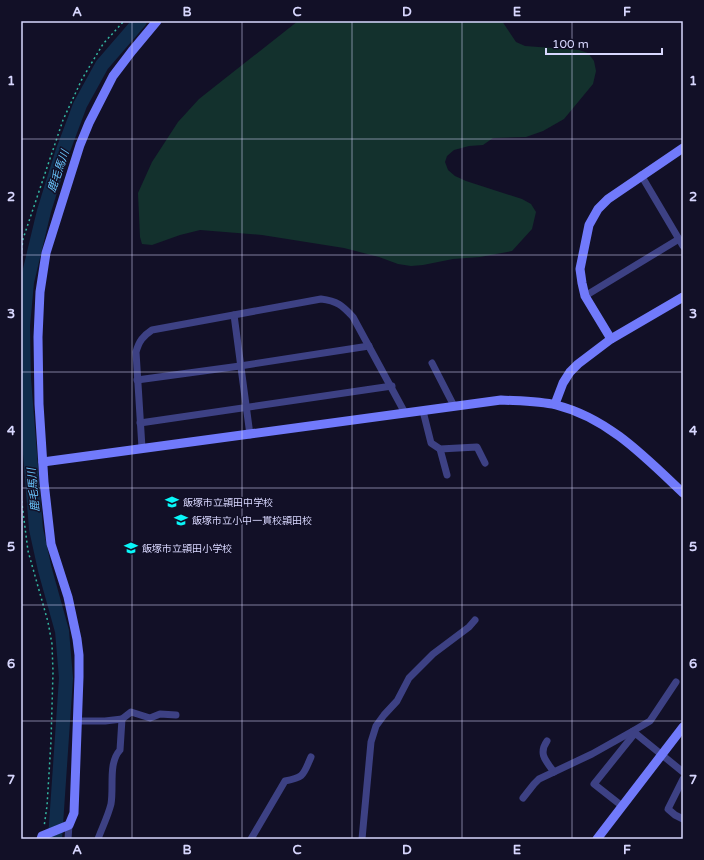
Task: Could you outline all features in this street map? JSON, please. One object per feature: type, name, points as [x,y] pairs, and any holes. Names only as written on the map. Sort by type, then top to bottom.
[{"type":"street","points":[[68,839],[69,825],[74,813],[79,677],[77,639],[68,597],[52,544],[38,404],[40,292],[46,253],[80,145],[97,105],[114,76],[132,50],[157,21]]},
{"type":"street","points":[[612,339],[585,296],[582,283],[580,269],[589,225],[598,209],[608,198],[683,148]]},
{"type":"street","points":[[641,175],[683,246]]},
{"type":"street","points":[[585,296],[679,239]]},
{"type":"street","points":[[555,404],[563,383],[570,372],[612,339],[683,297]]},
{"type":"street","points":[[142,448],[136,352],[138,343],[143,336],[152,330],[321,299],[336,301],[353,317],[392,386],[405,413]]},
{"type":"street","points":[[234,316],[250,435]]},
{"type":"street","points":[[137,380],[369,346]]},
{"type":"street","points":[[432,363],[454,406]]},
{"type":"street","points":[[140,423],[392,386]]},
{"type":"street","points":[[44,462],[500,400],[555,404],[602,424],[632,445],[683,492]]},
{"type":"street","points":[[423,411],[431,443],[440,449],[477,447],[485,463]]},
{"type":"street","points":[[440,449],[447,475]]},
{"type":"street","points":[[362,839],[371,742],[376,726],[397,701],[409,678],[433,654],[475,620]]},
{"type":"street","points":[[523,798],[539,779],[592,754],[634,732],[650,721],[676,682]]},
{"type":"street","points":[[78,721],[105,721],[122,719],[131,712],[150,718],[160,714],[176,715]]},
{"type":"street","points":[[98,839],[111,803],[115,756],[120,750],[122,719]]},
{"type":"street","points":[[597,839],[683,727]]},
{"type":"street","points":[[634,732],[683,772]]},
{"type":"street","points":[[622,806],[594,784],[634,732]]},
{"type":"street","points":[[547,741],[542,747],[542,753],[546,762],[554,772]]},
{"type":"street","points":[[251,839],[285,781],[299,778],[304,774],[311,757]]},
{"type":"street","points":[[683,779],[668,809],[683,819]]},
{"type":"street","points":[[42,837],[69,825]]},
{"type":"path","points":[[21,255],[23,239],[63,120],[82,79],[100,50],[124,21]]},
{"type":"path","points":[[21,496],[28,551],[48,622],[52,644],[53,672],[51,741],[47,806],[42,837]]},
{"type":"green space","points":[[298,21],[502,21],[516,42],[525,46],[579,50],[588,53],[594,61],[596,71],[593,84],[564,119],[543,131],[526,137],[493,138],[483,145],[469,146],[454,150],[447,156],[445,162],[448,170],[455,176],[522,199],[531,204],[536,212],[532,229],[512,251],[480,257],[453,259],[411,266],[398,264],[379,257],[344,248],[262,235],[200,230],[152,245],[142,244],[140,237],[138,193],[152,162],[178,122],[199,99]]},
{"type":"waterway","name":"鹿毛馬川","points":[[55,839],[66,678],[62,631],[45,570],[36,529],[24,379],[23,326],[27,282],[44,211],[62,153],[80,105],[102,65],[140,21]]},
{"type":"place","name":"飯塚市立頴田中学校","points":[[172,502]]},
{"type":"place","name":"飯塚市立小中一貫校頴田校","points":[[181,520]]},
{"type":"place","name":"飯塚市立頴田小学校","points":[[131,548]]}]
